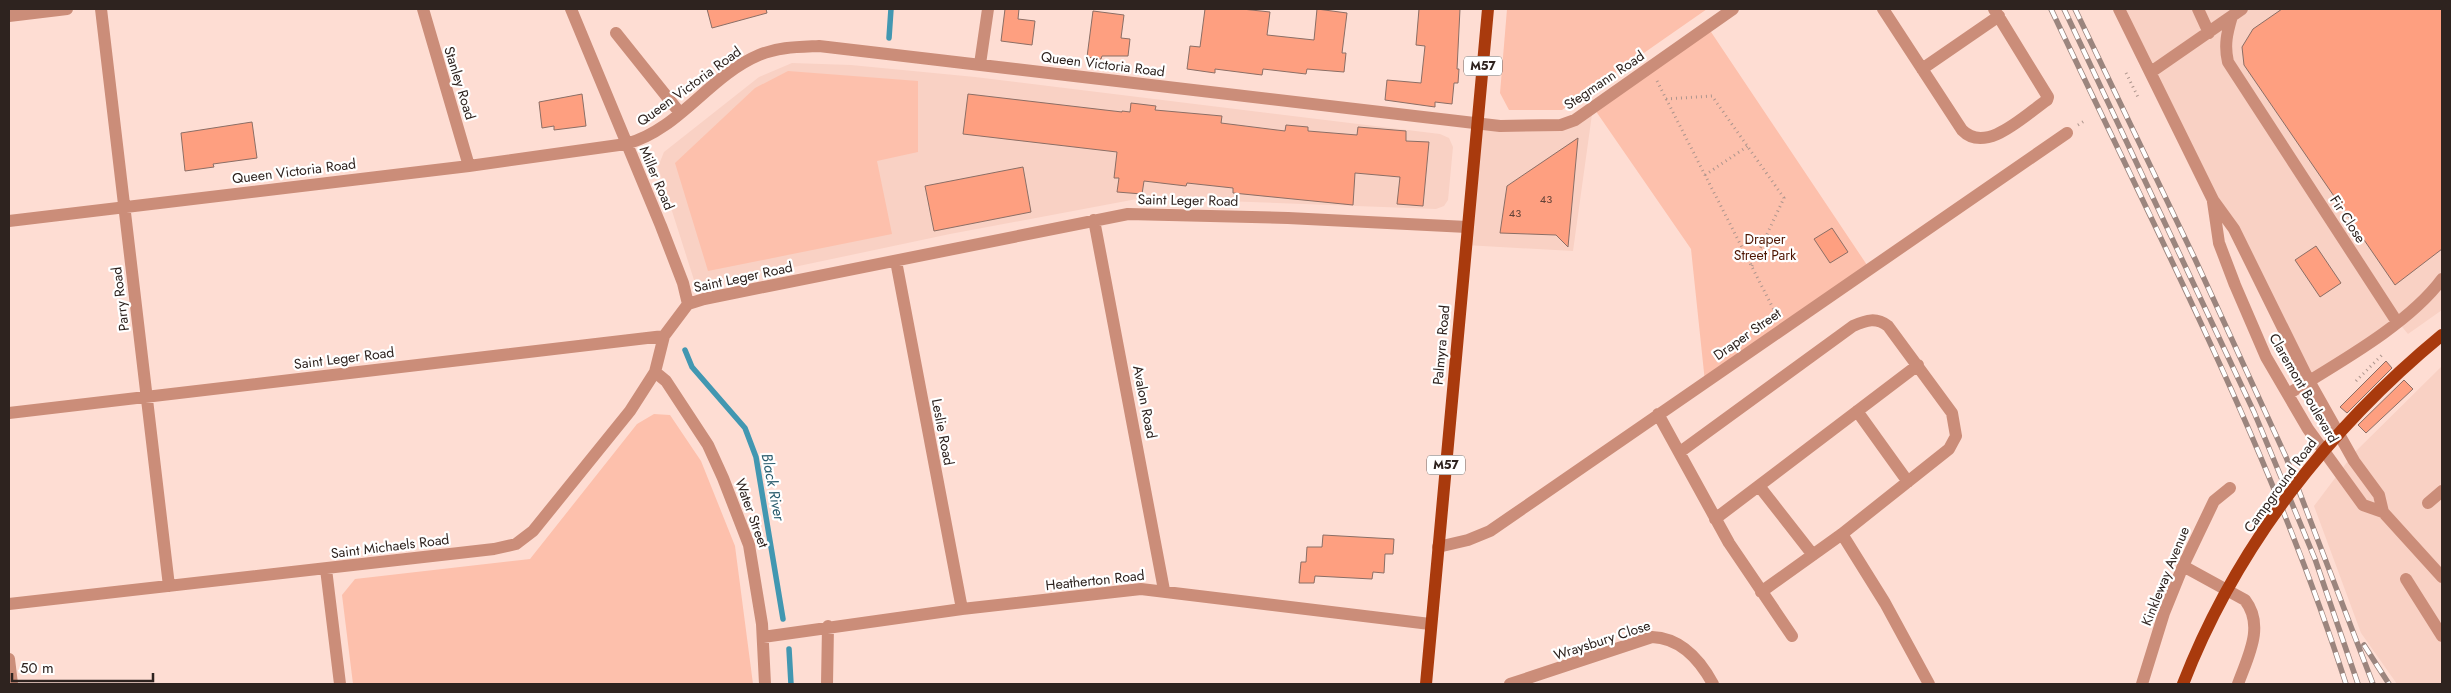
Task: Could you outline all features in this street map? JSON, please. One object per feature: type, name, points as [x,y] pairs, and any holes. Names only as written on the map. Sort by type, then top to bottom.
[{"type":"main road","name":"Palmyra Road","points":[[1426,684],[1430,624],[1488,9]]},
{"type":"main road","name":"Campground Road","points":[[2183,684],[2228,588],[2290,492],[2324,449],[2361,408],[2408,363],[2442,336]]},
{"type":"street","points":[[9,16],[68,9]]},
{"type":"street","name":"Parry Road","points":[[101,9],[168,586]]},
{"type":"street","name":"Stanley Road","points":[[422,9],[469,166]]},
{"type":"street","name":"Miller Road","points":[[571,9],[661,226],[683,283],[688,304]]},
{"type":"street","points":[[980,64],[988,9]]},
{"type":"street","name":"Stegmann Road","points":[[1477,124],[1530,128],[1561,125],[1575,120],[1733,9]]},
{"type":"street","points":[[1883,9],[1922,69],[1968,137],[1976,140],[1997,135],[2047,100],[2048,97],[1996,13],[1922,69]]},
{"type":"street","name":"Claremont Boulevard","points":[[2119,9],[2213,200],[2234,229],[2309,381],[2354,461],[2379,495],[2383,512]]},
{"type":"street","points":[[2198,9],[2209,33]]},
{"type":"street","points":[[2151,72],[2237,12]]},
{"type":"street","name":"Fir Close","points":[[2237,12],[2226,39],[2225,50],[2228,62],[2397,322]]},
{"type":"street","points":[[616,33],[680,113]]},
{"type":"street","name":"Queen Victoria Road","points":[[9,221],[469,166],[626,144],[648,136],[744,62],[766,52],[789,47],[819,46],[980,64],[1477,124]]},
{"type":"street","name":"Draper Street","points":[[1438,547],[1468,540],[1490,531],[2067,133]]},
{"type":"street","name":"Claremont Boulevard","points":[[2213,200],[2222,252],[2266,357],[2288,394],[2342,479],[2363,505],[2383,512],[2442,577]]},
{"type":"street","name":"Saint Leger Road","points":[[9,413],[664,336],[688,304],[713,297],[1094,220],[1145,212],[1467,227]]},
{"type":"street","name":"Avalon Road","points":[[1094,220],[1164,590]]},
{"type":"street","name":"Leslie Road","points":[[896,261],[962,609]]},
{"type":"street","points":[[2288,394],[2397,322],[2435,289],[2442,279]]},
{"type":"street","points":[[1680,452],[1854,326],[1865,321],[1881,320],[1888,326],[1952,413],[1956,436],[1949,449],[1842,534],[1761,592]]},
{"type":"street","name":"Saint Michaels Road","points":[[9,604],[494,549],[521,541],[533,530],[630,411],[656,372],[664,336]]},
{"type":"street","points":[[1715,519],[1918,365]]},
{"type":"street","name":"Water Street","points":[[656,372],[666,381],[708,445],[723,478],[751,552],[763,637],[765,684]]},
{"type":"street","points":[[1857,411],[1908,482]]},
{"type":"street","points":[[1658,414],[1715,519],[1761,592],[1792,636]]},
{"type":"street","points":[[1759,486],[1813,555]]},
{"type":"street","name":"Kinkleway Avenue","points":[[2142,684],[2164,613],[2182,566],[2214,501],[2230,488]]},
{"type":"street","points":[[2428,503],[2442,491]]},
{"type":"street","points":[[1842,534],[1870,576],[1929,684]]},
{"type":"street","points":[[2182,566],[2245,600],[2251,608],[2256,625],[2238,684]]},
{"type":"street","points":[[326,568],[340,684]]},
{"type":"street","points":[[2406,579],[2442,636]]},
{"type":"street","name":"Heatherton Road","points":[[763,637],[828,626],[1141,589],[1164,590],[1430,624]]},
{"type":"street","points":[[827,684],[828,626]]},
{"type":"street","name":"Wraysbury Close","points":[[1510,684],[1652,636],[1666,637],[1677,642],[1705,669],[1713,684]]},
{"type":"street","points":[[9,659],[12,684]]},
{"type":"path","points":[[1650,67],[1783,328]]},
{"type":"path","points":[[2126,73],[2138,97]]},
{"type":"path","points":[[1666,99],[1712,96],[1784,198],[1752,267]]},
{"type":"path","points":[[1705,175],[1748,146]]},
{"type":"path","points":[[2356,381],[2385,352]]},
{"type":"shaded area","points":[[2119,9],[2442,9],[2442,310],[2408,334],[2398,322],[2309,381]]},
{"type":"shaded area","points":[[792,63],[851,65],[975,77],[1440,134],[1449,138],[1453,147],[1448,200],[1444,206],[1436,209],[1142,198],[950,234],[714,284],[694,280],[658,167],[664,152],[759,77]]},
{"type":"shaded area","points":[[1593,107],[1573,251],[1465,245],[1477,124],[1561,125]]},
{"type":"shaded area","points":[[2442,366],[2442,684],[2397,684],[2361,633],[2314,506],[2354,453]]},
{"type":"green space","points":[[1507,9],[1707,9],[1562,110],[1509,110],[1500,93]]},
{"type":"green space","name":"Draper Street Park","points":[[1707,26],[1869,268],[1705,382],[1691,249],[1593,107]]},
{"type":"green space","points":[[788,71],[918,81],[918,152],[877,161],[892,234],[708,271],[675,163],[755,88]]},
{"type":"green space","points":[[654,414],[670,415],[701,461],[735,546],[753,684],[353,684],[342,595],[355,579],[530,559],[637,424]]},
{"type":"building","points":[[707,9],[766,9],[767,13],[712,28]]},
{"type":"building","points":[[1005,9],[1019,9],[1018,19],[1035,21],[1032,45],[1001,41]]},
{"type":"building","points":[[1205,9],[1242,9],[1270,12],[1267,35],[1314,40],[1317,9],[1347,13],[1342,53],[1346,53],[1344,72],[1307,69],[1306,74],[1263,69],[1262,75],[1215,69],[1215,73],[1187,69],[1190,46],[1200,47]]},
{"type":"building","points":[[1419,9],[1460,9],[1458,83],[1454,83],[1452,104],[1435,102],[1435,107],[1385,100],[1387,80],[1421,83],[1425,46],[1416,45]]},
{"type":"building","points":[[2282,9],[2442,9],[2442,249],[2395,285],[2244,65],[2242,47],[2253,29]]},
{"type":"building","points":[[1093,11],[1124,15],[1121,38],[1130,39],[1128,56],[1102,56],[1101,59],[1087,57]]},
{"type":"building","points":[[582,94],[586,126],[554,130],[554,126],[542,128],[539,102]]},
{"type":"building","points":[[968,94],[1122,112],[1130,112],[1131,103],[1156,106],[1155,110],[1222,116],[1221,123],[1285,131],[1286,125],[1308,127],[1308,131],[1357,135],[1358,127],[1406,131],[1406,141],[1429,142],[1423,206],[1397,204],[1400,177],[1355,173],[1353,205],[1233,193],[1233,188],[1187,183],[1186,186],[1144,181],[1142,194],[1117,192],[1119,178],[1114,178],[1117,152],[963,134]]},
{"type":"building","points":[[252,122],[257,158],[213,164],[214,167],[185,171],[181,133]]},
{"type":"building","points":[[1578,138],[1568,247],[1556,235],[1500,233],[1507,186]]},
{"type":"building","points":[[1023,167],[1031,212],[934,231],[925,186]]},
{"type":"building","points":[[1832,228],[1848,252],[1830,263],[1814,239]]},
{"type":"building","points":[[2316,246],[2341,283],[2320,297],[2295,260]]},
{"type":"building","points":[[2386,361],[2392,368],[2347,413],[2340,407]]},
{"type":"building","points":[[2404,380],[2413,389],[2366,433],[2358,425]]},
{"type":"building","points":[[1323,535],[1394,539],[1393,554],[1385,554],[1384,573],[1373,572],[1372,579],[1315,576],[1314,583],[1299,583],[1301,562],[1306,562],[1307,547],[1322,547]]},
{"type":"waterway","name":"Black River","points":[[889,38],[891,9]]},
{"type":"waterway","name":"Black River","points":[[685,350],[692,367],[745,428],[756,457],[783,619]]},
{"type":"waterway","name":"Black River","points":[[789,649],[791,684]]},
{"type":"railway","points":[[2051,9],[2171,258],[2247,426],[2283,511],[2316,597],[2346,684]]},
{"type":"railway","points":[[2064,9],[2254,412],[2315,559],[2358,684]]},
{"type":"railway","points":[[2075,9],[2195,259],[2286,457],[2373,684]]},
{"type":"railway","points":[[2364,645],[2389,684]]}]
